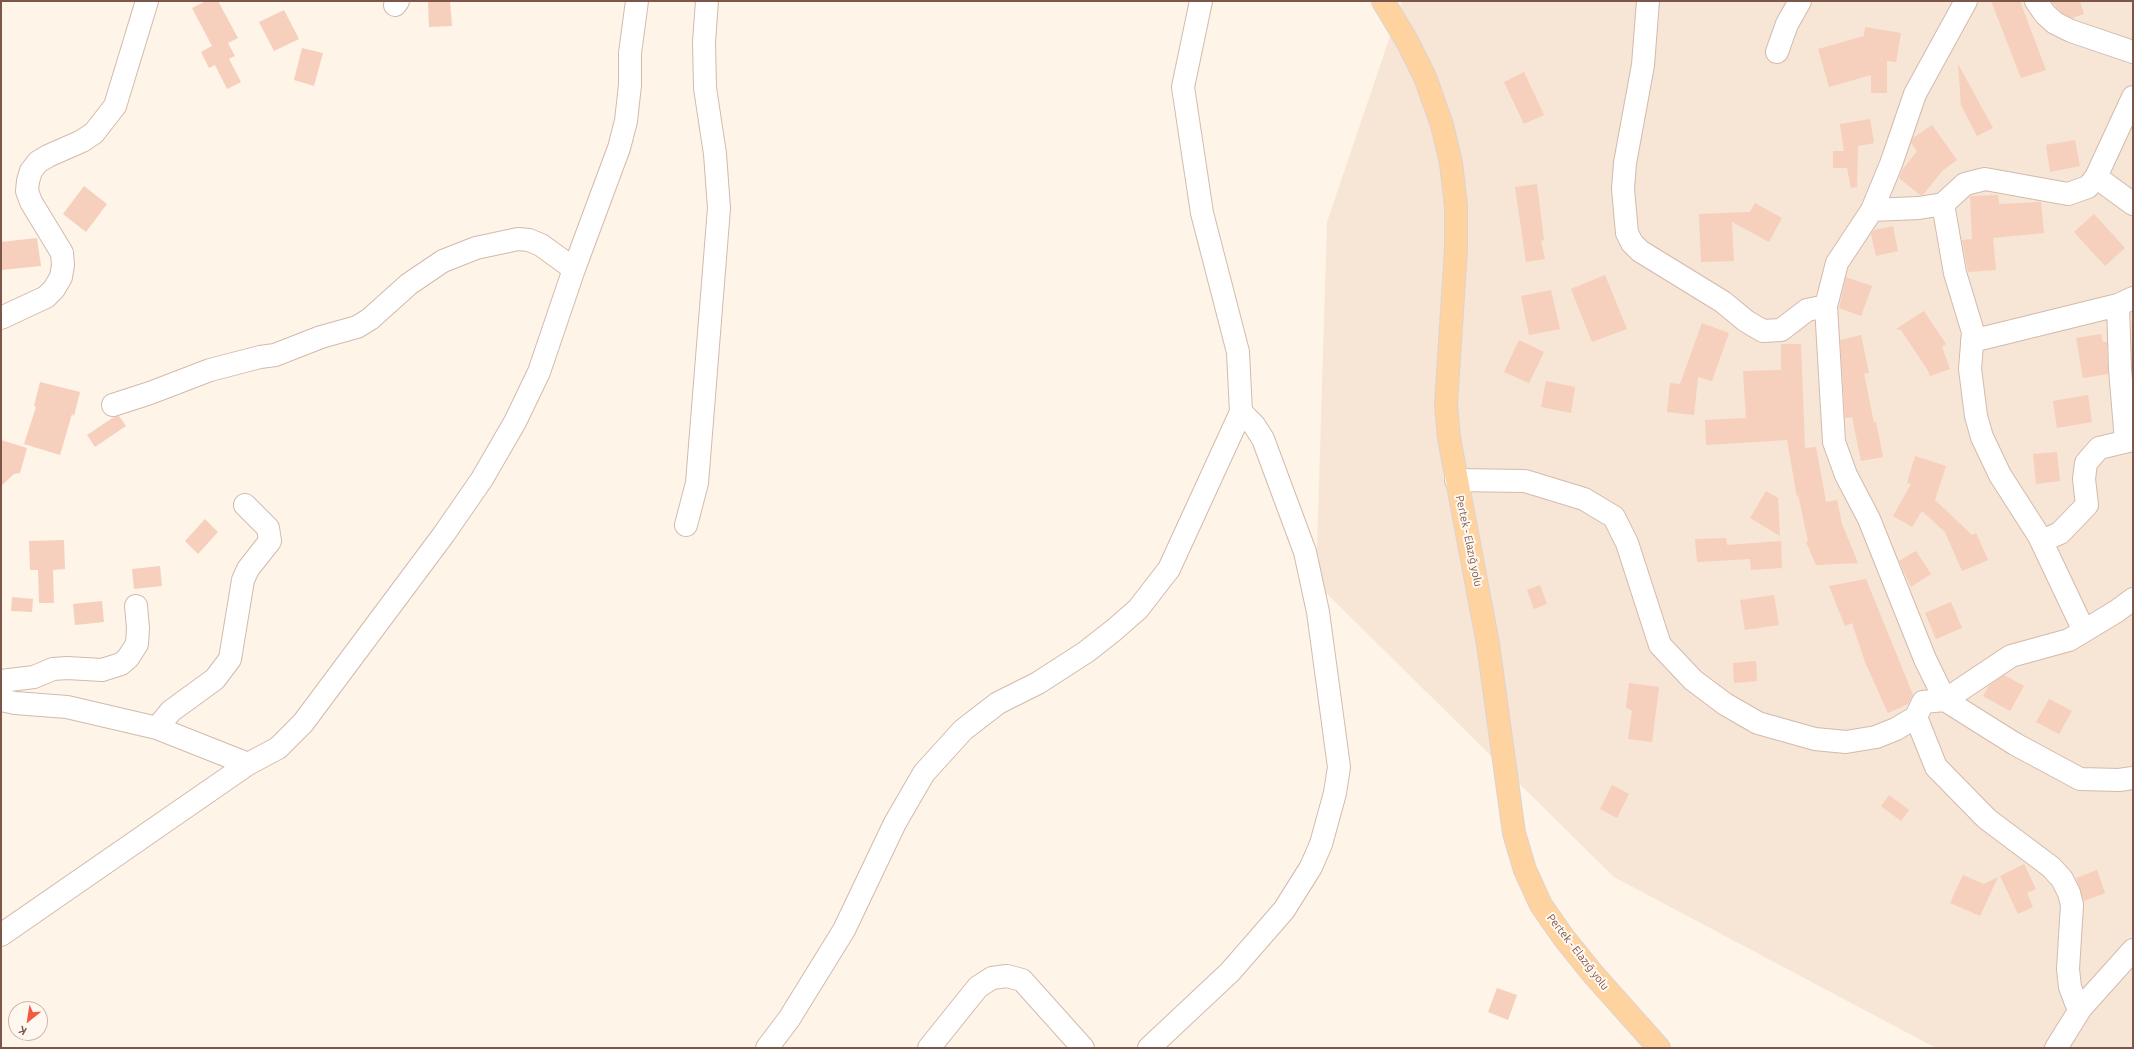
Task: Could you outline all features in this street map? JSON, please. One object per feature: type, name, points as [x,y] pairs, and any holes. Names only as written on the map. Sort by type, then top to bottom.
[{"type":"main road","name":"Pertek - Elazığ yolu","points":[[1383,1],[1407,41],[1425,77],[1442,125],[1451,163],[1456,206],[1456,249],[1446,404],[1449,438],[1488,644],[1514,833],[1525,870],[1541,905],[1564,938],[1659,1048]]},
{"type":"street","points":[[1,318],[46,297],[54,289],[61,277],[63,265],[62,253],[31,202],[27,191],[31,171],[38,162],[82,141],[94,133],[115,106],[147,1]]},
{"type":"street","points":[[1,935],[248,764],[278,748],[303,723],[444,534],[482,479],[515,422],[539,372],[574,269],[619,148],[626,121],[630,85],[633,26],[637,1]]},
{"type":"street","points":[[686,525],[697,483],[719,208],[716,154],[705,88],[704,42],[707,1]]},
{"type":"street","points":[[766,1048],[789,1019],[844,930],[895,823],[924,774],[962,730],[998,704],[1038,683],[1086,652],[1138,609],[1169,569],[1241,412],[1238,352],[1202,213],[1183,87],[1201,1]]},
{"type":"street","points":[[1648,1],[1643,65],[1625,164],[1623,188],[1627,233],[1632,243],[1640,251],[1723,302],[1746,321],[1764,331],[1781,330],[1807,310],[1826,306]]},
{"type":"street","points":[[1778,52],[1787,24],[1800,1]]},
{"type":"street","points":[[1966,1],[1915,94],[1891,164],[1872,210],[1837,264],[1826,306],[1834,442],[1838,458],[1869,519],[1925,659],[1945,700],[2015,744],[2080,778],[2119,780],[2133,778]]},
{"type":"street","points":[[2036,1],[2045,14],[2055,23],[2071,31],[2133,52]]},
{"type":"street","points":[[1872,210],[1919,208],[1943,204],[1965,184],[1985,179],[2068,194],[2088,187],[2096,177],[2133,97]]},
{"type":"street","points":[[2096,177],[2133,204]]},
{"type":"street","points":[[1943,204],[1955,273],[1973,332],[1970,369],[1976,416],[1982,437],[2000,476],[2042,541],[2084,631]]},
{"type":"street","points":[[113,404],[150,393],[210,370],[260,357],[275,355],[321,336],[345,332],[357,327],[370,319],[409,284],[443,261],[476,248],[518,239],[529,240],[541,244],[574,269]]},
{"type":"street","points":[[1972,341],[2125,301],[2120,369],[2130,440],[2099,448],[2086,463],[2084,479],[2087,505],[2060,533],[2042,541]]},
{"type":"street","points":[[1149,1048],[1230,972],[1284,910],[1311,867],[1321,844],[1335,793],[1339,767],[1318,612],[1305,552],[1263,439],[1254,425],[1241,412]]},
{"type":"street","points":[[1456,480],[1525,481],[1584,499],[1614,517],[1627,543],[1660,645],[1693,680],[1725,704],[1758,723],[1815,739],[1846,742],[1876,737],[1896,729],[1916,717],[1923,702],[1945,700],[2011,656],[2070,640],[2117,612],[2133,599]]},
{"type":"street","points":[[158,728],[171,712],[215,678],[230,659],[243,580],[248,569],[270,541],[268,528],[245,505]]},
{"type":"street","points":[[1,681],[34,677],[53,669],[67,668],[102,670],[121,664],[128,658],[136,644],[138,628],[136,606]]},
{"type":"street","points":[[1,700],[15,704],[67,707],[158,728],[248,764]]},
{"type":"street","points":[[1916,717],[1936,767],[1986,819],[2051,867],[2062,879],[2069,893],[2072,905],[2068,969],[2070,987],[2074,1000],[2081,1008]]},
{"type":"street","points":[[2056,1048],[2081,1008],[2133,950]]},
{"type":"street","points":[[929,1048],[978,987],[992,978],[1007,976],[1022,980],[1083,1048]]},
{"type":"shaded area","points":[[1402,1],[2133,1],[2133,1048],[1936,1048],[1614,877],[1316,583],[1327,222]]},
{"type":"building","points":[[206,1],[218,1],[238,38],[228,43],[235,56],[229,59],[241,82],[227,89],[215,65],[209,68],[201,52],[212,46],[192,8]]},
{"type":"building","points":[[428,1],[450,1],[452,26],[429,27]]},
{"type":"building","points":[[1991,1],[2020,1],[2046,70],[2021,78]]},
{"type":"building","points":[[2051,1],[2080,1],[2084,14],[2072,18],[2062,13]]},
{"type":"building","points":[[284,10],[299,39],[274,51],[259,22]]},
{"type":"building","points":[[1865,27],[1901,33],[1896,62],[1887,61],[1887,93],[1871,93],[1871,75],[1829,87],[1818,49],[1864,36]]},
{"type":"building","points":[[302,48],[323,53],[314,86],[294,80]]},
{"type":"building","points":[[1958,64],[1993,128],[1977,136],[1961,105]]},
{"type":"building","points":[[1524,72],[1544,115],[1524,124],[1504,82]]},
{"type":"building","points":[[1870,119],[1874,143],[1858,146],[1857,187],[1851,188],[1847,168],[1833,168],[1833,151],[1844,151],[1840,124]]},
{"type":"building","points":[[1932,125],[1957,160],[1942,171],[1923,195],[1920,195],[1899,178],[1903,169],[1917,151],[1911,143],[1913,138]]},
{"type":"building","points":[[2075,140],[2080,166],[2050,172],[2046,145]]},
{"type":"building","points":[[1537,184],[1544,240],[1541,241],[1545,259],[1526,262],[1515,187]]},
{"type":"building","points":[[84,186],[107,204],[86,232],[63,214]]},
{"type":"building","points":[[1998,195],[1999,204],[2041,202],[2044,233],[1993,238],[1996,270],[1968,272],[1962,240],[1972,239],[1970,196]]},
{"type":"building","points":[[1755,203],[1782,218],[1769,242],[1732,222],[1734,261],[1701,262],[1699,214],[1750,212]]},
{"type":"building","points":[[2094,214],[2125,248],[2105,266],[2074,232]]},
{"type":"building","points":[[1893,226],[1898,251],[1876,256],[1871,234],[1874,230]]},
{"type":"building","points":[[37,238],[41,266],[1,270],[1,242]]},
{"type":"building","points":[[1605,275],[1627,329],[1592,342],[1571,289]]},
{"type":"building","points":[[1846,277],[1872,286],[1861,316],[1839,308]]},
{"type":"building","points":[[1551,290],[1560,329],[1529,335],[1521,296]]},
{"type":"building","points":[[1924,311],[1946,344],[1942,347],[1950,369],[1930,376],[1901,330],[1896,329]]},
{"type":"building","points":[[1702,323],[1729,333],[1712,381],[1698,377],[1694,415],[1667,412],[1670,383],[1680,384]]},
{"type":"building","points":[[2101,334],[2103,342],[2107,342],[2108,374],[2083,378],[2076,338]]},
{"type":"building","points":[[1861,335],[1869,373],[1864,374],[1883,457],[1861,461],[1852,417],[1845,418],[1840,340]]},
{"type":"building","points":[[1519,340],[1544,352],[1529,383],[1504,372]]},
{"type":"building","points":[[1781,344],[1801,344],[1805,448],[1816,447],[1826,502],[1837,500],[1842,524],[1858,563],[1816,565],[1806,542],[1808,541],[1798,494],[1797,497],[1787,440],[1706,445],[1705,420],[1746,418],[1743,371],[1781,370]]},
{"type":"building","points":[[1546,381],[1575,387],[1571,413],[1541,407]]},
{"type":"building","points":[[40,382],[80,392],[74,416],[72,414],[60,455],[24,444],[36,407],[34,406]]},
{"type":"building","points":[[2088,395],[2092,422],[2057,428],[2053,401]]},
{"type":"building","points":[[119,416],[126,426],[95,447],[87,435],[114,417]]},
{"type":"building","points":[[1,440],[27,448],[20,473],[14,474],[1,486]]},
{"type":"building","points":[[2057,452],[2060,481],[2036,484],[2033,454]]},
{"type":"building","points":[[1915,456],[1946,466],[1935,500],[1972,535],[1976,533],[1988,560],[1962,571],[1945,532],[1922,511],[1912,527],[1893,516],[1911,484],[1907,483]]},
{"type":"building","points":[[1766,491],[1778,498],[1780,536],[1750,518]]},
{"type":"building","points":[[205,519],[218,532],[198,554],[185,541]]},
{"type":"building","points":[[1726,538],[1727,545],[1781,541],[1782,568],[1751,570],[1750,559],[1697,562],[1695,539]]},
{"type":"building","points":[[64,540],[65,569],[53,570],[54,603],[39,603],[38,570],[30,570],[29,541]]},
{"type":"building","points":[[1916,551],[1931,574],[1911,587],[1899,561]]},
{"type":"building","points":[[160,566],[162,586],[134,589],[132,569]]},
{"type":"building","points":[[1866,579],[1913,695],[1908,704],[1888,713],[1865,662],[1852,623],[1845,626],[1829,586]]},
{"type":"building","points":[[1540,585],[1547,604],[1534,609],[1527,590]]},
{"type":"building","points":[[1774,595],[1779,625],[1745,630],[1740,600]]},
{"type":"building","points":[[12,597],[33,599],[32,612],[11,611]]},
{"type":"building","points":[[102,601],[104,622],[75,625],[73,604]]},
{"type":"building","points":[[1951,602],[1962,628],[1936,639],[1925,613]]},
{"type":"building","points":[[1756,661],[1757,681],[1734,683],[1733,663]]},
{"type":"building","points":[[2004,675],[2024,686],[2010,711],[1983,696],[1989,686]]},
{"type":"building","points":[[1629,683],[1659,687],[1652,742],[1628,739],[1632,711],[1626,707]]},
{"type":"building","points":[[2049,699],[2072,711],[2059,734],[2036,722]]},
{"type":"building","points":[[1612,785],[1629,794],[1617,818],[1600,809]]},
{"type":"building","points":[[1889,795],[1909,810],[1901,821],[1881,806]]},
{"type":"building","points":[[2024,864],[2036,889],[2027,893],[2033,907],[2018,914],[2000,876]]},
{"type":"building","points":[[2097,870],[2105,893],[2084,901],[2076,878]]},
{"type":"building","points":[[1963,875],[1984,884],[1998,877],[1980,916],[1950,903]]},
{"type":"building","points":[[1497,988],[1517,995],[1508,1020],[1488,1012]]}]
